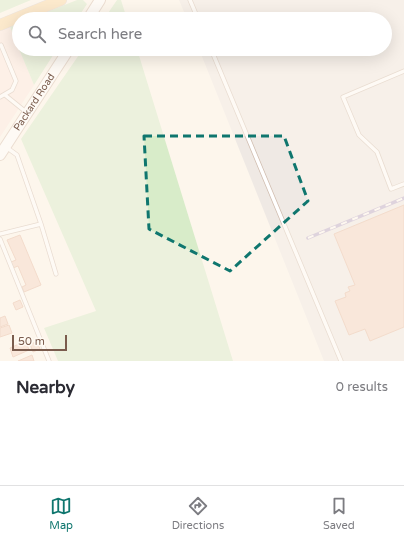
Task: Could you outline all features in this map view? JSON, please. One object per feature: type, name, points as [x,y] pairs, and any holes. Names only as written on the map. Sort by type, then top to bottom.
[{"type":"main road","points":[[32,12],[61,0]]},
{"type":"main road","points":[[0,25],[12,20]]},
{"type":"street","points":[[92,12],[100,0]]},
{"type":"street","name":"Packard Road","points":[[3,151],[64,56]]},
{"type":"lane","points":[[190,0],[195,12]]},
{"type":"lane","points":[[0,97],[12,90],[16,81],[2,45]]},
{"type":"lane","points":[[214,56],[341,361]]},
{"type":"lane","points":[[404,71],[343,97],[359,135],[377,152],[391,189],[404,184]]},
{"type":"lane","points":[[5,95],[27,113]]},
{"type":"lane","points":[[3,151],[17,155],[41,224],[56,274]]},
{"type":"lane","points":[[0,234],[41,224]]},
{"type":"lane","points":[[0,239],[49,361]]},
{"type":"highlighted area","points":[[144,136],[284,136],[308,201],[230,271],[149,229]]},
{"type":"shaded area","points":[[179,0],[404,0],[404,361],[324,361],[202,56],[392,56],[392,12],[184,12]]},
{"type":"shaded area","points":[[10,27],[12,32],[12,56],[22,56],[34,85],[0,137],[0,31]]},
{"type":"green space","points":[[0,0],[31,0],[0,13]]},
{"type":"green space","points":[[77,0],[83,0],[87,4],[82,12],[47,12]]},
{"type":"green space","points":[[117,0],[121,0],[125,12],[109,12]]},
{"type":"green space","points":[[22,56],[53,56],[34,85]]},
{"type":"green space","points":[[78,56],[139,56],[233,361],[58,361],[44,328],[96,311],[21,139]]},
{"type":"building","points":[[404,205],[404,327],[370,341],[365,329],[349,335],[335,301],[346,297],[345,293],[350,291],[348,287],[355,285],[334,234]]},
{"type":"building","points":[[20,235],[41,285],[24,292],[22,287],[26,285],[18,266],[13,268],[11,262],[16,260],[7,240]]},
{"type":"building","points":[[20,300],[23,307],[16,310],[13,303]]},
{"type":"building","points":[[5,316],[8,324],[0,327],[0,318]]},
{"type":"building","points":[[9,325],[12,333],[0,337],[0,328]]},
{"type":"building","points":[[26,341],[29,350],[13,357],[10,348]]},
{"type":"building","points":[[37,342],[40,349],[33,352],[30,344]]},
{"type":"building","points":[[32,355],[34,361],[18,361]]},
{"type":"railway","points":[[308,238],[404,198]]}]
